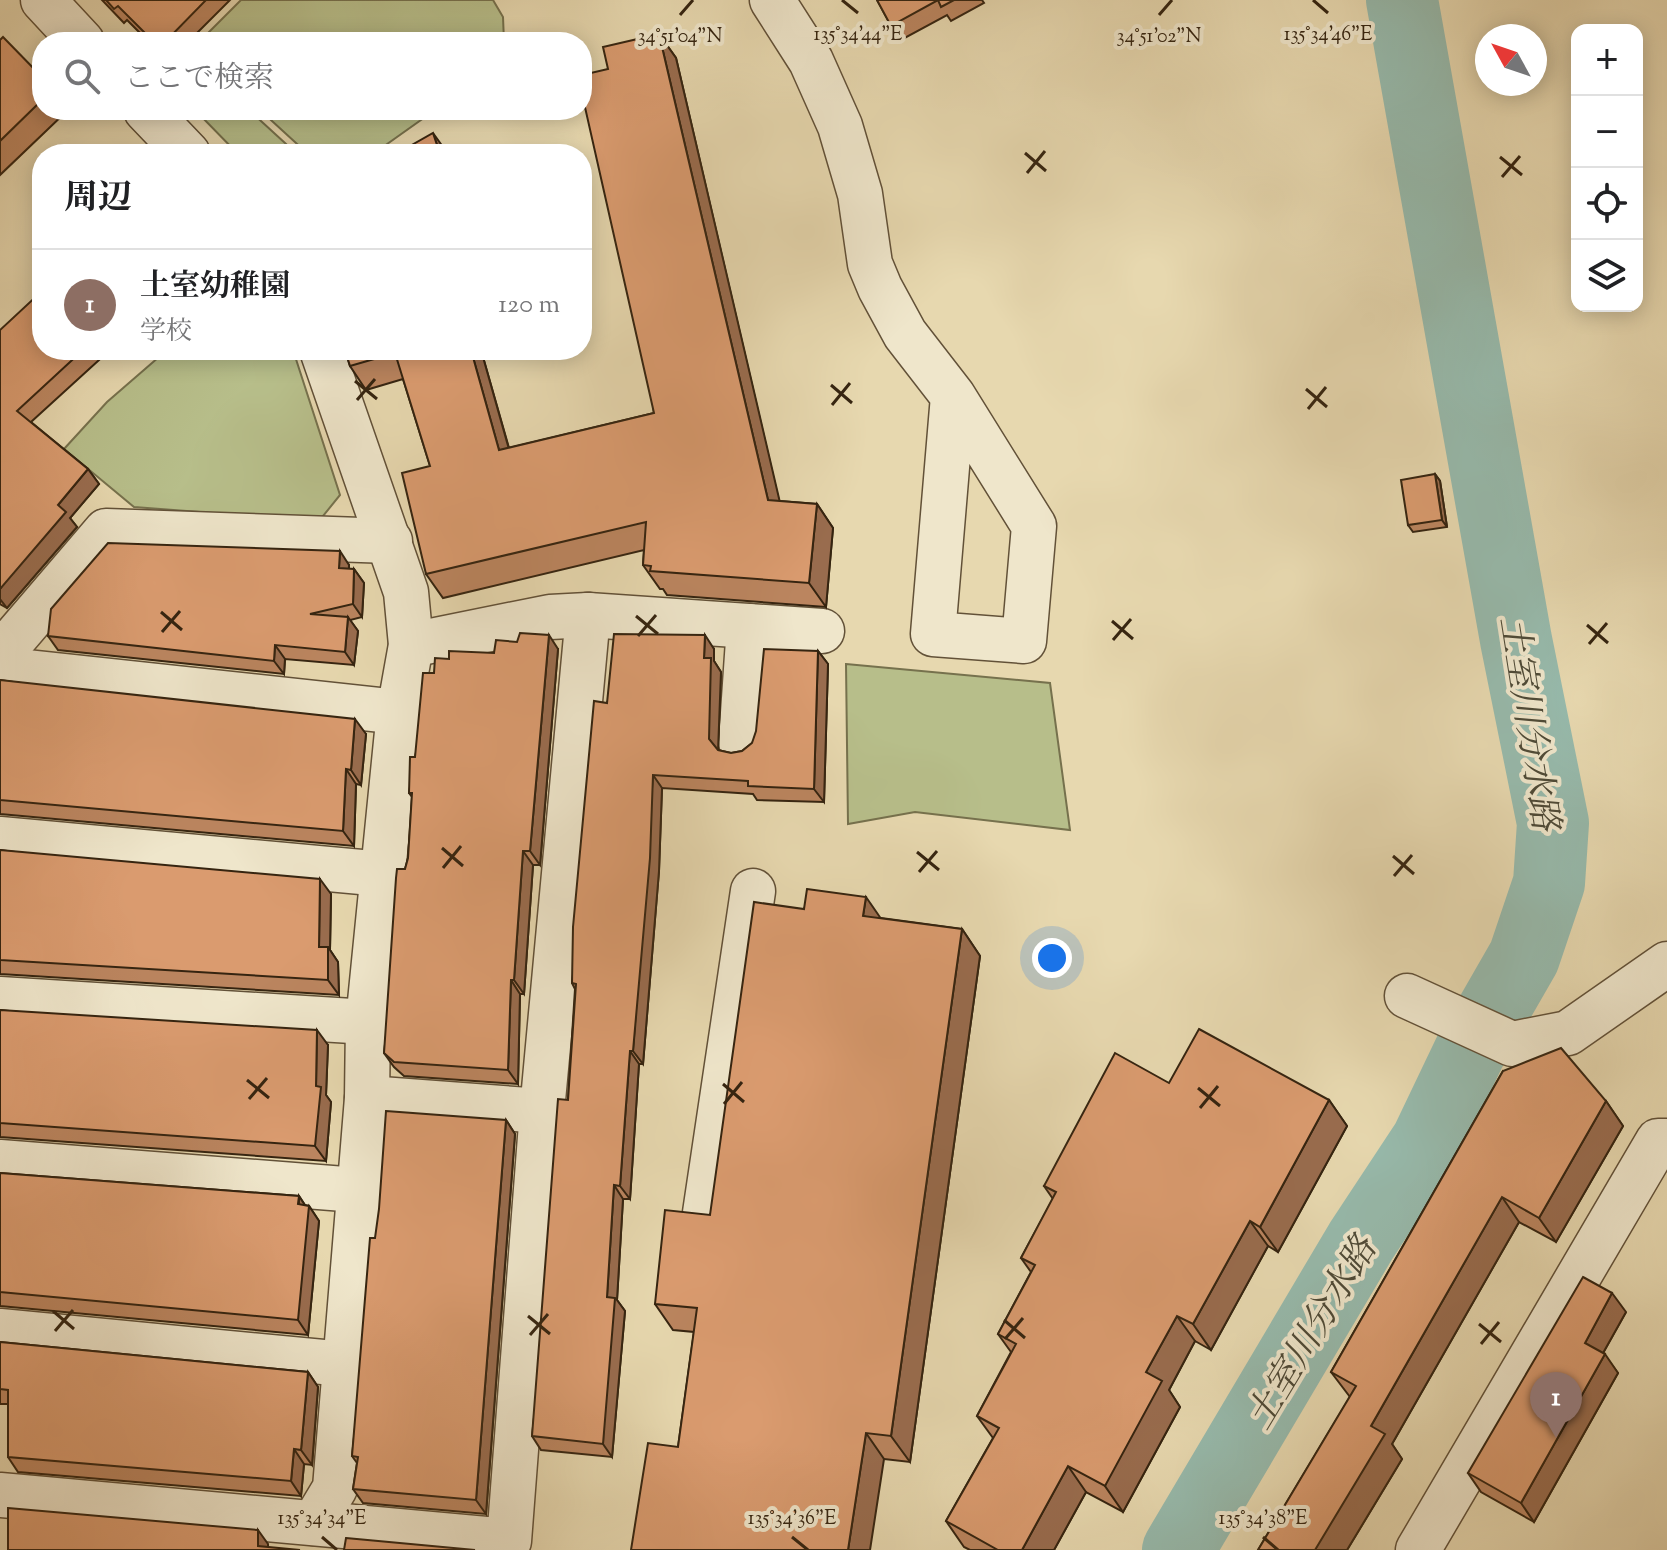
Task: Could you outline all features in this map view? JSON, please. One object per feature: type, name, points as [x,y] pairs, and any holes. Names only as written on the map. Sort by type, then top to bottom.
[{"type":"street","points":[[43,0],[73,32]]},
{"type":"street","points":[[772,0],[811,61],[840,126],[860,194],[870,264],[880,288],[919,356],[953,396],[1034,526],[1024,641],[933,634],[953,396]]},
{"type":"street","points":[[156,120],[178,144]]},
{"type":"street","points":[[314,1523],[335,1488],[357,1190],[367,1098],[368,1022],[399,712],[411,645],[406,592],[326,360]]},
{"type":"street","points":[[0,655],[106,531],[390,541]]},
{"type":"street","points":[[411,645],[550,617],[588,615],[822,631]]},
{"type":"street","points":[[0,1495],[509,1541],[542,1111],[588,615]]},
{"type":"street","points":[[741,742],[749,626]]},
{"type":"street","points":[[0,669],[399,712]]},
{"type":"street","points":[[0,839],[383,874]]},
{"type":"street","points":[[705,1213],[753,891]]},
{"type":"street","points":[[1407,996],[1512,1044],[1568,1033],[1667,964]]},
{"type":"street","points":[[0,999],[368,1022]]},
{"type":"street","points":[[367,1098],[542,1111]]},
{"type":"street","points":[[1418,1550],[1658,1141],[1667,1141]]},
{"type":"street","points":[[0,1162],[357,1190]]},
{"type":"street","points":[[0,1331],[344,1364]]},
{"type":"green space","points":[[241,0],[493,0],[503,17],[504,32],[209,32]]},
{"type":"green space","points":[[205,120],[260,120],[286,144],[228,144]]},
{"type":"green space","points":[[271,120],[421,120],[387,144],[297,144]]},
{"type":"green space","points":[[155,360],[296,360],[340,495],[319,521],[134,507],[64,449],[107,402]]},
{"type":"green space","points":[[846,664],[1050,683],[1070,830],[915,812],[848,824]]},
{"type":"building","points":[[106,0],[206,0],[175,32],[144,32],[118,6],[114,9]]},
{"type":"building","points":[[877,0],[938,0],[891,26]]},
{"type":"building","points":[[938,0],[954,0],[941,7]]},
{"type":"building","points":[[659,34],[768,500],[817,504],[809,583],[650,571],[651,566],[643,565],[646,522],[426,574],[402,473],[430,466],[397,360],[474,360],[499,450],[654,413],[588,120],[592,120],[592,73],[608,69],[603,47]]},
{"type":"building","points":[[3,37],[32,67],[32,110],[0,141],[0,40]]},
{"type":"building","points":[[433,133],[437,144],[414,144]]},
{"type":"building","points":[[32,300],[32,360],[72,360],[17,411],[88,469],[58,505],[66,512],[0,589],[0,330]]},
{"type":"building","points":[[348,360],[371,360],[350,366]]},
{"type":"building","points":[[1435,474],[1442,520],[1408,525],[1401,480]]},
{"type":"building","points":[[108,543],[340,551],[339,568],[354,569],[353,604],[310,614],[348,617],[345,652],[275,645],[274,661],[48,636],[51,609]]},
{"type":"building","points":[[520,633],[549,635],[530,851],[523,851],[514,980],[511,980],[508,1070],[394,1062],[384,1053],[396,878],[397,869],[405,869],[408,858],[412,793],[409,793],[410,757],[415,757],[423,673],[434,673],[435,658],[449,659],[449,651],[494,653],[496,640],[517,642]]},
{"type":"building","points":[[614,634],[705,635],[704,658],[711,658],[709,739],[718,750],[731,753],[742,751],[752,743],[756,731],[764,649],[818,651],[814,789],[748,786],[748,781],[653,775],[650,858],[633,1051],[630,1051],[620,1186],[614,1185],[607,1297],[615,1298],[603,1444],[532,1436],[558,1099],[568,1100],[576,984],[572,983],[573,927],[594,701],[607,703]]},
{"type":"building","points":[[0,680],[355,719],[351,770],[346,769],[343,831],[0,800]]},
{"type":"building","points":[[0,850],[320,879],[319,947],[328,947],[328,980],[0,960]]},
{"type":"building","points":[[807,889],[866,897],[863,916],[962,929],[891,1436],[866,1433],[848,1550],[631,1550],[648,1443],[678,1447],[697,1308],[655,1304],[665,1210],[710,1215],[754,902],[804,909]]},
{"type":"building","points":[[0,1010],[317,1030],[316,1086],[321,1087],[315,1146],[0,1123]]},
{"type":"building","points":[[1199,1029],[1329,1100],[1260,1227],[1250,1221],[1193,1324],[1177,1316],[1146,1372],[1162,1381],[1105,1486],[1068,1466],[1022,1550],[998,1550],[946,1521],[999,1428],[977,1416],[1016,1344],[998,1334],[1035,1265],[1021,1258],[1056,1192],[1044,1186],[1115,1053],[1169,1083]]},
{"type":"building","points":[[1561,1048],[1606,1101],[1539,1218],[1502,1197],[1371,1426],[1385,1434],[1315,1550],[1258,1550],[1356,1386],[1331,1372],[1503,1071]]},
{"type":"building","points":[[386,1111],[506,1120],[476,1500],[353,1489],[358,1457],[352,1456],[370,1238],[375,1238],[379,1209]]},
{"type":"building","points":[[0,1173],[299,1196],[298,1204],[309,1206],[298,1320],[0,1292]]},
{"type":"building","points":[[1583,1277],[1612,1293],[1585,1343],[1605,1354],[1521,1503],[1468,1473]]},
{"type":"building","points":[[0,1342],[308,1372],[301,1450],[294,1449],[291,1481],[8,1457],[8,1390],[0,1389]]},
{"type":"building","points":[[8,1508],[258,1530],[258,1546],[300,1550],[8,1550]]},
{"type":"building","points":[[346,1538],[475,1550],[344,1550]]},
{"type":"waterway","name":"土室川分水路","points":[[1178,1550],[1361,1241],[1427,1141],[1470,1051],[1524,957],[1549,883],[1553,823],[1516,640],[1402,0]]},
{"type":"place","name":"土室幼稚園","points":[[1556,1438]]}]
